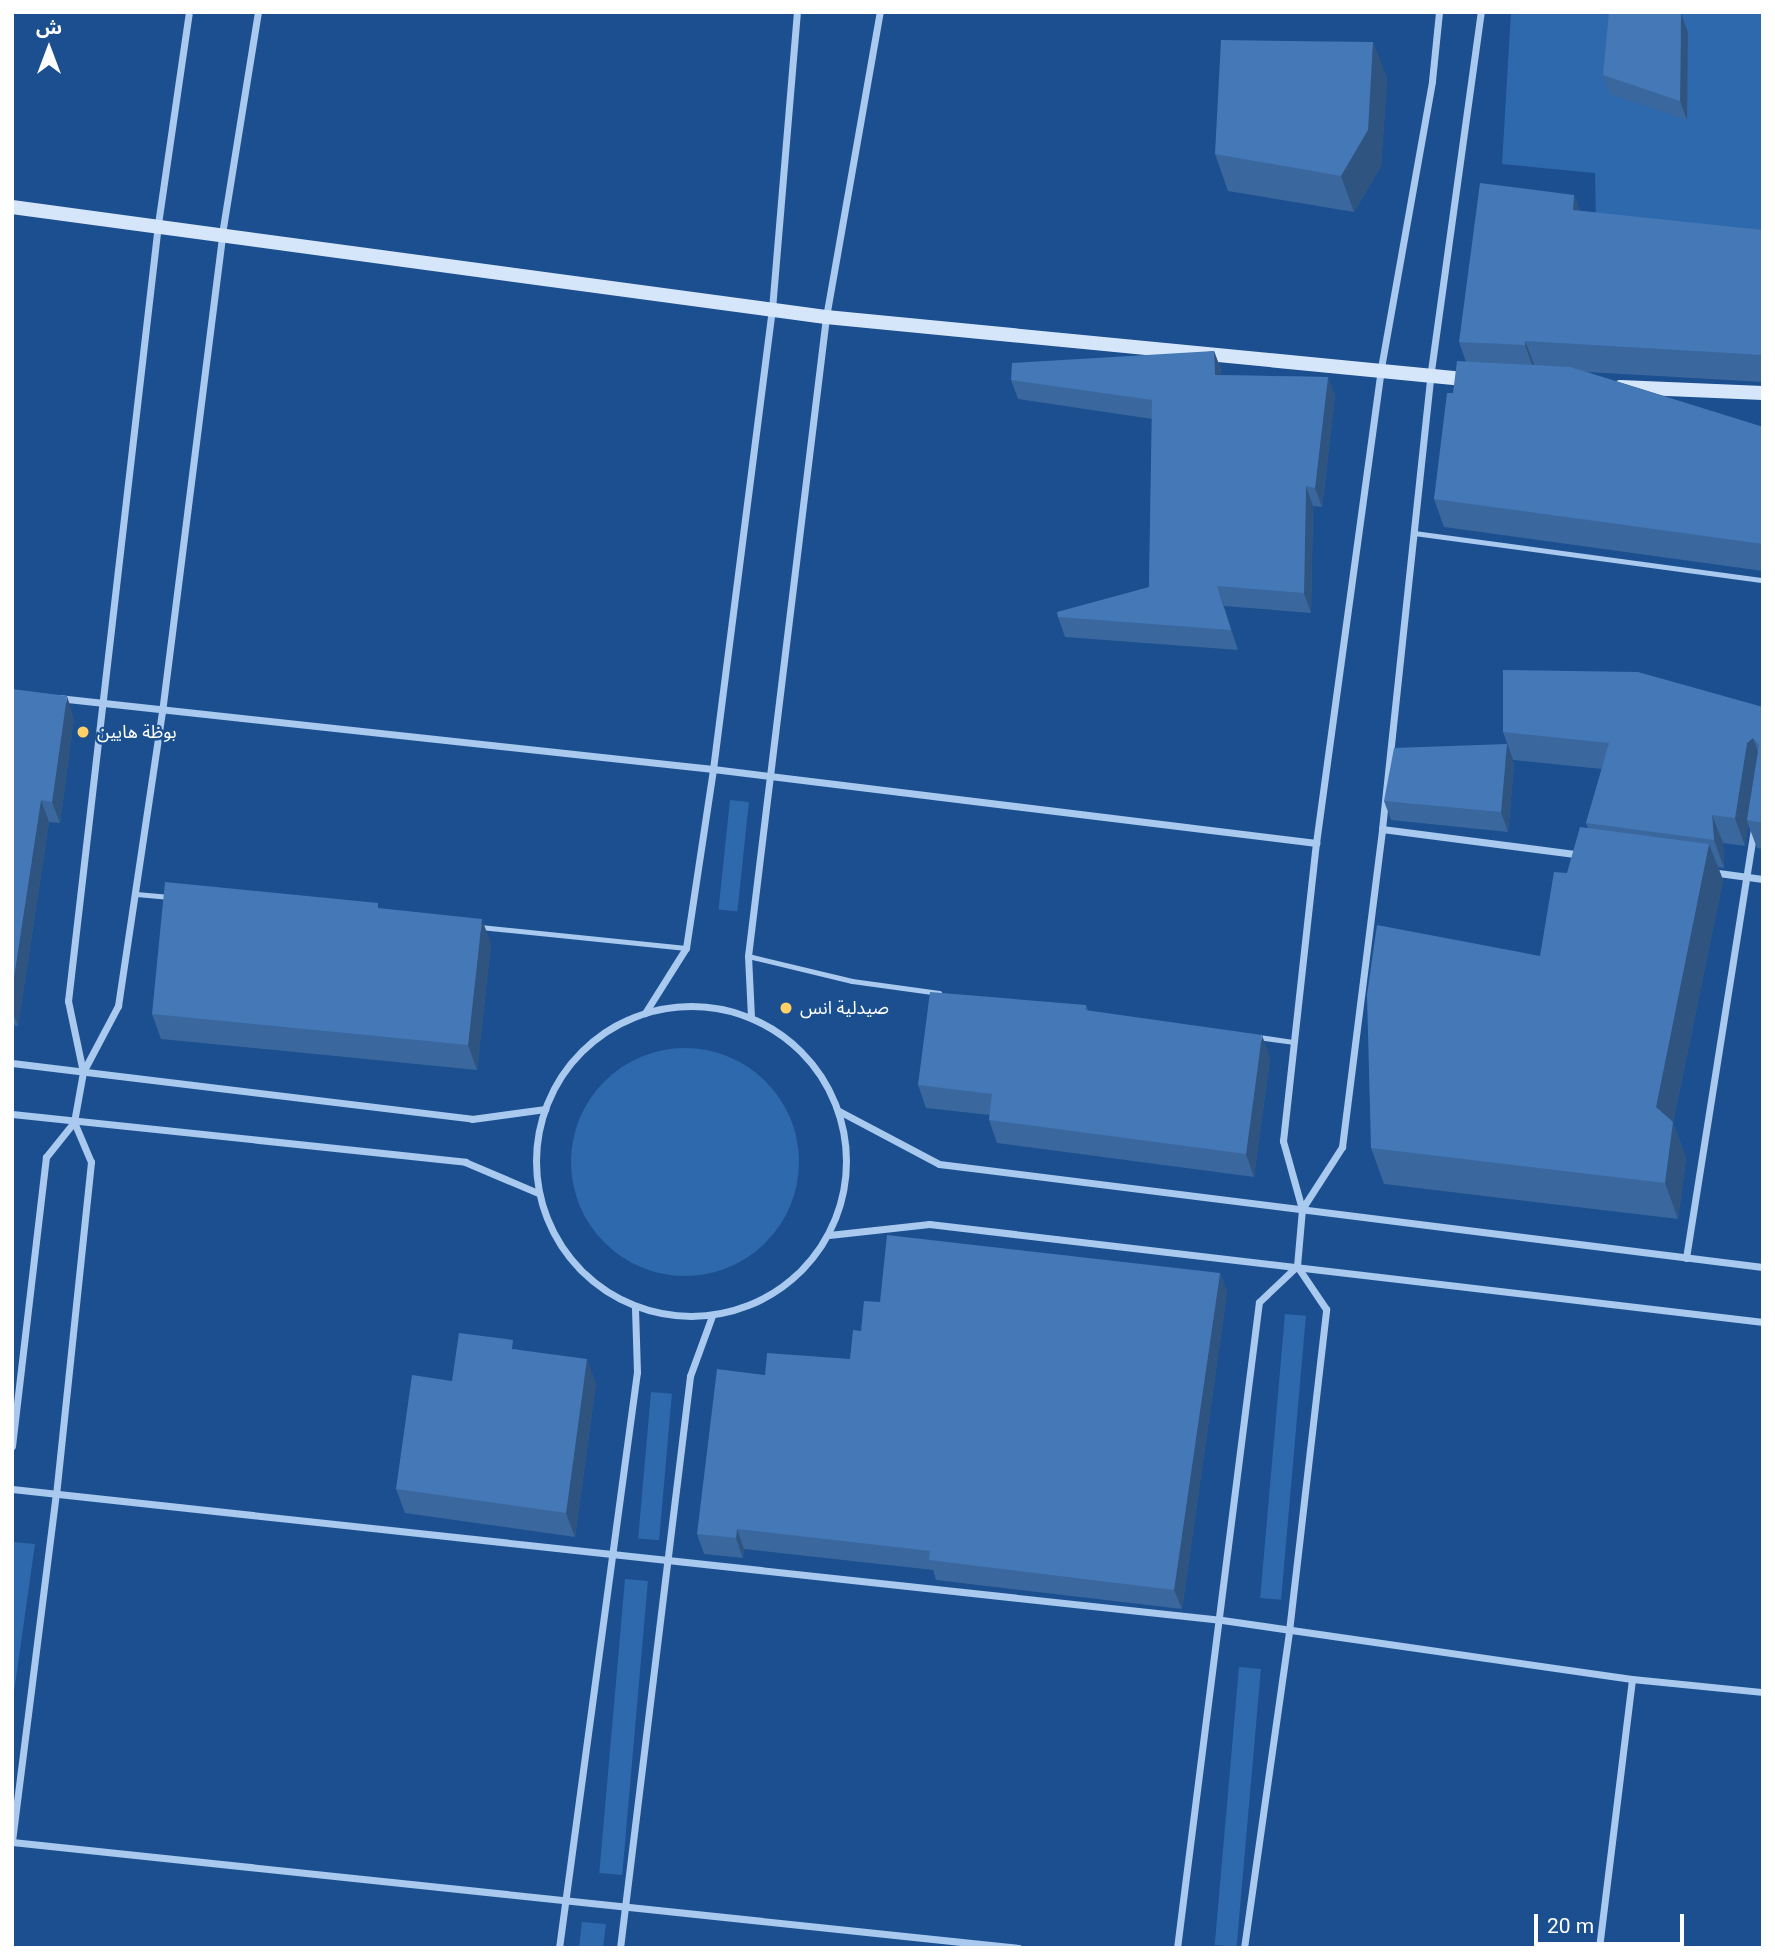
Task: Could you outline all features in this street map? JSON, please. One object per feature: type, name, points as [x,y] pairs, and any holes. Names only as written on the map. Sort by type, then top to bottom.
[{"type":"main road","points":[[12,207],[158,224],[826,317],[1381,369],[1430,378],[1485,380]]},
{"type":"main road","points":[[1610,386],[1763,393]]},
{"type":"street","points":[[83,1072],[68,1001],[105,704],[158,224],[189,12]]},
{"type":"street","points":[[12,1446],[46,1157],[74,1122],[83,1072],[118,1006],[162,712],[222,234],[258,12]]},
{"type":"street","points":[[645,1013],[686,948],[713,769],[772,309],[797,12]]},
{"type":"street","points":[[751,1017],[748,956],[826,317],[880,12]]},
{"type":"street","points":[[1244,1948],[1289,1631],[1326,1309],[1297,1266],[1302,1209],[1283,1142],[1293,1042],[1316,843],[1381,369],[1432,81],[1439,12]]},
{"type":"street","points":[[1302,1209],[1342,1147],[1382,829],[1430,378],[1482,12]]},
{"type":"street","points":[[52,698],[162,712],[713,769],[1316,843]]},
{"type":"street","points":[[1686,1258],[1755,825]]},
{"type":"street","points":[[1382,829],[1598,858]]},
{"type":"street","points":[[1706,872],[1763,879]]},
{"type":"street","points":[[706,1006],[751,1017],[789,1040],[810,1060],[839,1111],[848,1153],[844,1196],[829,1236],[790,1281],[760,1302],[712,1316],[673,1317],[635,1307],[590,1281],[557,1241],[538,1194],[535,1151],[545,1109],[561,1077],[583,1049],[612,1027],[645,1013],[706,1006]]},
{"type":"street","points":[[12,1063],[472,1119],[545,1109]]},
{"type":"street","points":[[839,1111],[939,1164],[1763,1267]]},
{"type":"street","points":[[12,1114],[465,1162],[538,1194]]},
{"type":"street","points":[[74,1122],[91,1162],[56,1495],[12,1841],[1018,1948]]},
{"type":"street","points":[[829,1236],[929,1224],[1763,1322]]},
{"type":"street","points":[[1177,1948],[1222,1620],[1259,1302],[1297,1266]]},
{"type":"street","points":[[559,1948],[637,1372],[635,1307]]},
{"type":"street","points":[[620,1948],[690,1376],[712,1316]]},
{"type":"street","points":[[12,1489],[611,1551],[1222,1620],[1632,1679],[1763,1692]]},
{"type":"street","points":[[1599,1948],[1632,1679]]},
{"type":"lane","points":[[1414,533],[1763,580]]},
{"type":"lane","points":[[136,894],[177,898]]},
{"type":"lane","points":[[466,926],[686,948]]},
{"type":"lane","points":[[748,956],[852,981],[948,994]]},
{"type":"lane","points":[[1251,1036],[1293,1042]]},
{"type":"shaded area","points":[[1511,12],[1763,12],[1763,241],[1596,227],[1595,173],[1502,164]]},
{"type":"shaded area","points":[[730,800],[749,802],[737,911],[719,909]]},
{"type":"shaded area","points":[[696,1048],[729,1056],[766,1081],[791,1118],[799,1162],[791,1206],[766,1243],[749,1257],[718,1272],[674,1276],[652,1272],[631,1263],[597,1235],[584,1216],[575,1195],[571,1151],[575,1129],[584,1108],[612,1074],[631,1061],[652,1052]]},
{"type":"shaded area","points":[[1285,1314],[1306,1316],[1281,1600],[1260,1598]]},
{"type":"shaded area","points":[[651,1392],[672,1394],[659,1540],[638,1538]]},
{"type":"shaded area","points":[[13,1542],[35,1544],[12,1706],[12,1550]]},
{"type":"shaded area","points":[[625,1579],[648,1581],[622,1875],[599,1873]]},
{"type":"shaded area","points":[[1239,1667],[1261,1669],[1237,1947],[1215,1945]]},
{"type":"shaded area","points":[[582,1922],[606,1924],[603,1948],[579,1948]]},
{"type":"building","points":[[1609,12],[1681,13],[1680,101],[1603,75]]},
{"type":"building","points":[[1221,40],[1373,42],[1368,130],[1341,176],[1215,154]]},
{"type":"building","points":[[1480,183],[1574,195],[1573,210],[1763,230],[1763,355],[1525,341],[1525,345],[1459,342]]},
{"type":"building","points":[[1214,351],[1215,375],[1328,377],[1315,488],[1306,486],[1304,593],[1217,586],[1231,630],[1058,617],[1057,612],[1149,587],[1152,400],[1011,380],[1012,363]]},
{"type":"building","points":[[1457,361],[1570,367],[1763,427],[1763,544],[1434,499],[1447,393],[1453,393]]},
{"type":"building","points":[[1503,670],[1638,672],[1763,707],[1763,823],[1747,820],[1759,745],[1753,738],[1747,743],[1735,818],[1712,815],[1714,840],[1586,823],[1609,743],[1503,732]]},
{"type":"building","points":[[12,689],[67,696],[52,802],[41,800],[12,990]]},
{"type":"building","points":[[1507,744],[1501,812],[1384,801],[1394,748]]},
{"type":"building","points":[[1580,827],[1709,844],[1656,1107],[1673,1122],[1665,1183],[1371,1148],[1367,995],[1377,925],[1540,956],[1554,872],[1567,873]]},
{"type":"building","points":[[165,882],[378,903],[378,908],[482,919],[468,1045],[152,1014]]},
{"type":"building","points":[[930,992],[1086,1005],[1085,1010],[1262,1035],[1246,1154],[989,1120],[992,1094],[918,1085]]},
{"type":"building","points":[[887,1235],[1220,1273],[1174,1590],[929,1560],[930,1551],[737,1529],[736,1538],[697,1534],[717,1369],[765,1375],[767,1353],[850,1359],[853,1330],[861,1331],[864,1301],[880,1302]]},
{"type":"building","points":[[459,1333],[513,1340],[512,1349],[587,1359],[566,1513],[396,1489],[412,1375],[452,1381]]},
{"type":"place","name":"بوظة هايين","points":[[83,732]]},
{"type":"place","name":"صيدلية انس","points":[[786,1008]]}]
